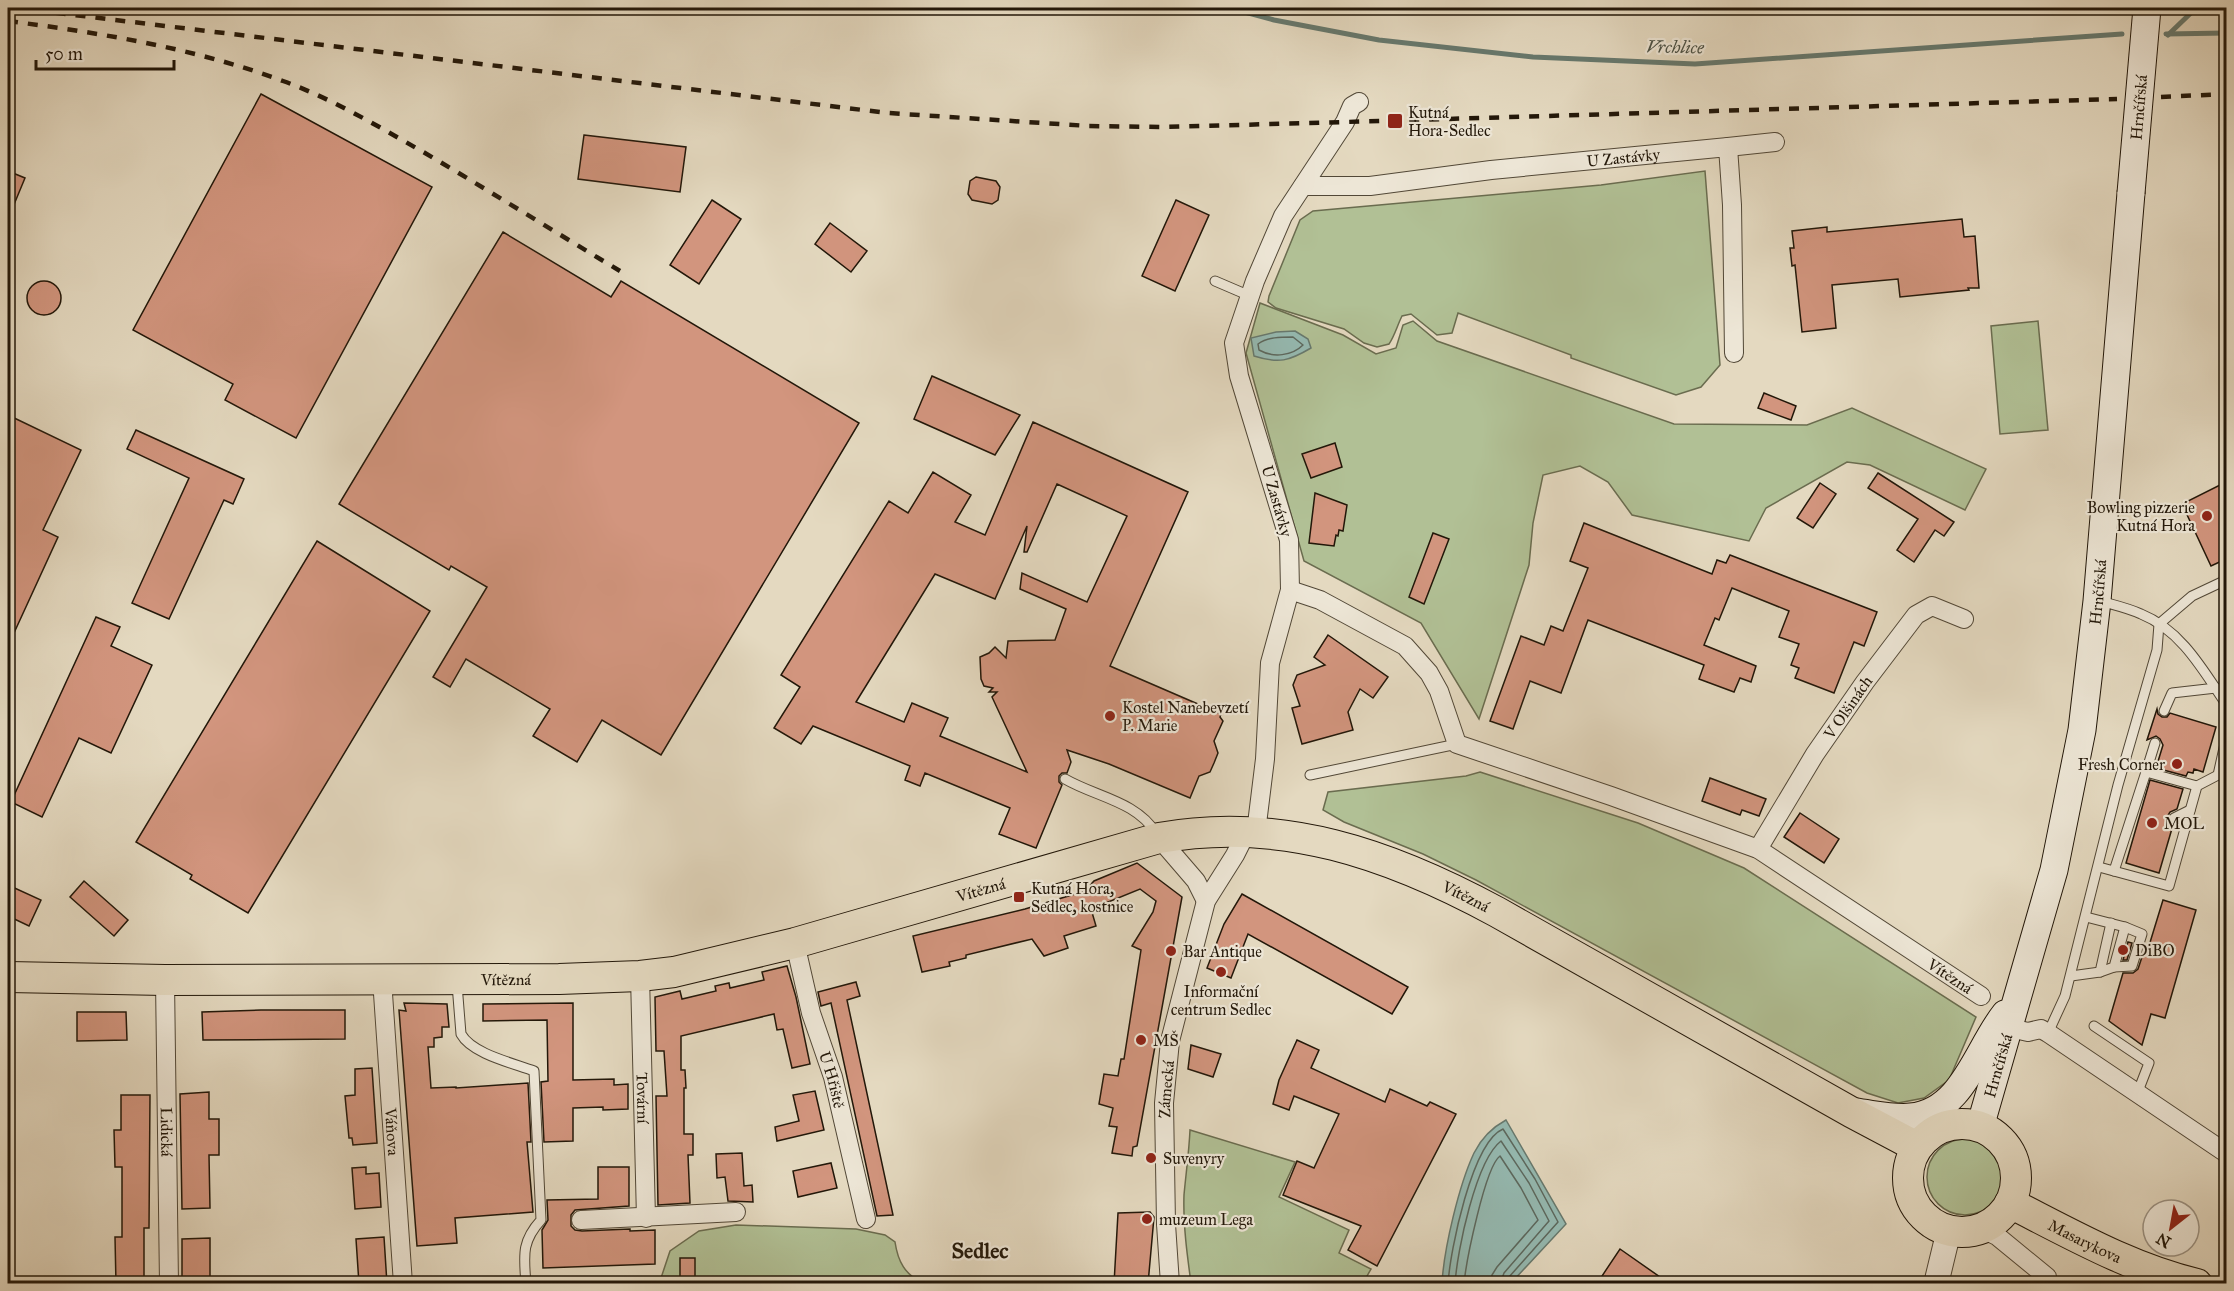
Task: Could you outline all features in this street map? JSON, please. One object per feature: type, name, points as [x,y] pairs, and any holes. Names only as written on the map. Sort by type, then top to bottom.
[{"type":"main road","name":"Hrnčířská","points":[[1980,1127],[2010,1028],[2062,837],[2082,730],[2097,601],[2147,8]]},
{"type":"main road","name":"Vítězná","points":[[8,977],[165,980],[640,976],[674,972],[795,943],[1159,838],[1201,832],[1252,832],[1305,839],[1365,854],[1413,870],[1442,883],[1917,1147]]},
{"type":"main road","points":[[1851,1112],[1914,1117],[1943,1104],[1959,1088],[1997,1025],[2019,996]]},
{"type":"main road","points":[[1962,1124],[1980,1127],[2000,1139],[2010,1153],[2016,1169],[2016,1186],[2010,1203],[2000,1216],[1971,1231],[1949,1230],[1928,1220],[1917,1208],[1910,1193],[1908,1177],[1910,1161],[1917,1147],[1927,1136],[1940,1128],[1962,1124]]},
{"type":"main road","name":"Masarykova","points":[[2010,1203],[2106,1253],[2197,1284]]},
{"type":"street","name":"U Zastávky","points":[[1252,832],[1265,759],[1270,663],[1290,590],[1289,540],[1239,376],[1234,343],[1250,296],[1283,216],[1345,122],[1352,106],[1359,102]]},
{"type":"street","name":"U Zastávky","points":[[1304,186],[1370,186],[1491,170],[1775,141]]},
{"type":"street","points":[[1728,147],[1732,205],[1734,353]]},
{"type":"street","points":[[1290,590],[1320,600],[1405,646],[1429,673],[1439,691],[1457,744]]},
{"type":"street","name":"V Olšinách","points":[[1758,849],[1815,754],[1865,682],[1916,615],[1932,606],[1964,620]]},
{"type":"street","name":"Vítězná","points":[[1457,744],[1758,849],[1981,996]]},
{"type":"street","name":"Zámecká","points":[[1170,1284],[1166,1224],[1165,1092],[1170,1041],[1206,901],[1252,832]]},
{"type":"street","points":[[1159,838],[1196,881],[1206,901]]},
{"type":"street","name":"U Hřiště","points":[[795,943],[811,1013],[833,1077],[866,1219]]},
{"type":"street","name":"Tovární","points":[[640,976],[646,1218]]},
{"type":"street","name":"Váňova","points":[[382,979],[403,1284]]},
{"type":"street","name":"Lidická","points":[[165,980],[169,1284]]},
{"type":"street","points":[[2010,1028],[2028,1032],[2041,1029],[2226,1153]]},
{"type":"street","points":[[581,1220],[736,1212]]},
{"type":"street","points":[[1980,1228],[1997,1236],[2047,1277]]},
{"type":"street","points":[[1936,1284],[1949,1230]]},
{"type":"lane","points":[[1215,281],[1250,296]]},
{"type":"lane","points":[[2048,1034],[2066,996],[2118,785],[2157,651],[2159,624],[2192,596],[2226,580]]},
{"type":"lane","points":[[2097,601],[2142,614],[2176,637],[2192,653],[2226,704]]},
{"type":"lane","points":[[2164,711],[2172,693],[2216,688]]},
{"type":"lane","points":[[2146,772],[2197,786],[2218,776],[2226,739]]},
{"type":"lane","points":[[2114,871],[2155,742]]},
{"type":"lane","points":[[1310,775],[1457,744]]},
{"type":"lane","points":[[1065,779],[1136,811],[1149,822],[1159,838]]},
{"type":"lane","points":[[2099,867],[2169,886],[2197,786]]},
{"type":"lane","points":[[2175,818],[2190,810]]},
{"type":"lane","points":[[2123,843],[2133,839]]},
{"type":"lane","points":[[2071,976],[2100,972],[2114,967],[2132,966],[2142,934],[2086,917]]},
{"type":"lane","points":[[2100,972],[2111,923]]},
{"type":"lane","points":[[2114,967],[2125,927]]},
{"type":"lane","points":[[456,979],[460,1034],[464,1040],[476,1049],[534,1071],[541,1220],[529,1233],[524,1251],[526,1284]]},
{"type":"lane","points":[[2094,1026],[2149,1063],[2137,1094]]},
{"type":"green space","points":[[1705,171],[1720,365],[1701,387],[1676,395],[1571,358],[1571,355],[1458,313],[1452,333],[1437,335],[1411,314],[1402,316],[1389,344],[1377,347],[1364,343],[1344,329],[1276,308],[1268,302],[1300,220],[1313,211],[1601,185]]},
{"type":"green space","points":[[1260,303],[1343,335],[1376,354],[1396,348],[1403,325],[1413,321],[1437,341],[1674,424],[1807,425],[1852,408],[1986,469],[1965,510],[1870,465],[1847,462],[1766,508],[1749,541],[1632,515],[1608,482],[1580,466],[1543,475],[1533,523],[1529,565],[1479,719],[1421,623],[1304,561],[1246,353]]},
{"type":"green space","points":[[2038,321],[2048,430],[2000,434],[1991,326]]},
{"type":"green space","points":[[1480,772],[1638,823],[1744,868],[1976,1017],[1949,1080],[1924,1098],[1898,1103],[1867,1093],[1476,880],[1423,854],[1344,822],[1323,810],[1328,792],[1466,776]]},
{"type":"green space","points":[[1190,1130],[1295,1162],[1279,1197],[1349,1230],[1339,1253],[1371,1269],[1363,1283],[1191,1283],[1184,1206]]},
{"type":"green space","points":[[1965,1139],[1979,1142],[1992,1150],[2000,1163],[2003,1177],[2000,1191],[1992,1204],[1979,1212],[1965,1215],[1951,1212],[1938,1204],[1930,1191],[1927,1177],[1930,1163],[1938,1150],[1951,1142]]},
{"type":"green space","points":[[736,1225],[856,1229],[885,1235],[895,1242],[900,1261],[907,1271],[922,1283],[794,1284],[743,1277],[739,1283],[659,1284],[670,1251],[699,1231]]},
{"type":"water","points":[[1295,331],[1308,339],[1311,348],[1284,360],[1270,360],[1254,356],[1251,338],[1276,332]]},
{"type":"water","points":[[1506,1120],[1566,1224],[1511,1283],[1442,1283],[1453,1217],[1468,1166],[1484,1138]]},
{"type":"building","points":[[261,94],[432,187],[296,438],[225,400],[233,384],[133,330]]},
{"type":"building","points":[[584,135],[686,147],[680,192],[578,179]]},
{"type":"building","points":[[8,171],[25,178],[8,219]]},
{"type":"building","points":[[976,177],[996,181],[1000,187],[998,200],[992,204],[972,200],[968,194],[970,181]]},
{"type":"building","points":[[712,200],[741,219],[699,284],[670,265]]},
{"type":"building","points":[[1176,200],[1209,215],[1175,291],[1142,276]]},
{"type":"building","points":[[1962,219],[1964,237],[1975,236],[1979,288],[1900,297],[1898,279],[1832,285],[1836,328],[1802,332],[1795,265],[1792,266],[1790,248],[1794,248],[1792,231],[1827,227],[1827,232]]},
{"type":"building","points":[[830,223],[867,251],[851,272],[815,244]]},
{"type":"building","points":[[503,232],[611,297],[621,281],[859,423],[661,755],[602,720],[577,762],[533,736],[550,709],[466,659],[450,687],[433,677],[487,587],[451,566],[449,570],[339,504]]},
{"type":"building","points":[[44,281],[56,286],[61,298],[56,310],[44,315],[32,310],[27,298],[32,286]]},
{"type":"building","points":[[932,376],[1020,415],[995,455],[914,419]]},
{"type":"building","points":[[1764,393],[1796,406],[1791,420],[1758,408]]},
{"type":"building","points":[[8,415],[81,450],[43,530],[58,537],[8,646]]},
{"type":"building","points":[[1033,422],[1188,492],[1110,666],[1221,714],[1223,721],[1214,741],[1218,753],[1210,772],[1199,776],[1190,798],[1109,764],[1067,750],[1071,762],[1067,773],[1059,776],[1059,782],[1062,785],[1036,848],[999,834],[1010,808],[925,773],[920,786],[905,780],[910,766],[813,726],[801,744],[774,728],[800,687],[781,675],[889,501],[908,513],[933,472],[971,495],[955,522],[985,535]],"holes":[[[1057,484],[1127,516],[1087,602],[1022,573],[1020,589],[1066,609],[1055,640],[1008,641],[1006,658],[995,647],[980,657],[981,679],[984,686],[993,688],[989,692],[997,692],[992,697],[1027,772],[940,736],[948,718],[912,703],[904,722],[856,702],[935,574],[995,599],[1027,526],[1024,552],[1027,552]]]},
{"type":"building","points":[[136,430],[244,479],[233,504],[224,500],[169,619],[132,603],[189,478],[127,449]]},
{"type":"building","points":[[1335,443],[1342,467],[1311,478],[1302,454]]},
{"type":"building","points":[[1878,473],[1954,522],[1944,536],[1935,530],[1914,562],[1897,550],[1918,519],[1868,488]]},
{"type":"building","name":"Bowling pizzerie Kutná Hora","points":[[2226,482],[2226,559],[2211,566],[2182,504]]},
{"type":"building","points":[[1820,483],[1836,494],[1813,528],[1797,518]]},
{"type":"building","points":[[1315,493],[1347,505],[1343,531],[1339,530],[1338,536],[1336,535],[1334,546],[1309,543]]},
{"type":"building","points":[[1584,523],[1712,574],[1717,560],[1726,563],[1730,555],[1877,612],[1864,646],[1854,642],[1834,693],[1795,678],[1799,668],[1791,665],[1799,644],[1779,637],[1789,611],[1732,588],[1719,620],[1715,618],[1704,645],[1756,666],[1751,682],[1740,678],[1734,692],[1699,679],[1704,665],[1588,620],[1561,693],[1530,681],[1513,729],[1490,721],[1521,636],[1544,645],[1551,626],[1563,631],[1588,568],[1570,561]]},
{"type":"building","points":[[1433,533],[1449,539],[1424,604],[1409,597]]},
{"type":"building","points":[[317,541],[430,611],[248,913],[190,879],[192,875],[136,842]]},
{"type":"building","points":[[96,617],[120,627],[111,646],[152,665],[111,753],[79,738],[42,817],[11,802]]},
{"type":"building","points":[[1328,635],[1388,677],[1373,698],[1360,689],[1348,712],[1353,730],[1302,744],[1292,708],[1300,706],[1293,685],[1297,675],[1325,665],[1314,657]]},
{"type":"building","points":[[2157,709],[2158,714],[2162,717],[2167,717],[2170,713],[2216,727],[2203,772],[2194,769],[2193,773],[2188,772],[2186,776],[2156,768],[2163,745],[2156,736],[2147,740]]},
{"type":"building","points":[[1710,778],[1766,799],[1759,816],[1742,810],[1740,815],[1702,801]]},
{"type":"building","points":[[2150,780],[2183,789],[2177,809],[2170,812],[2167,817],[2168,822],[2173,825],[2159,873],[2126,863]]},
{"type":"building","points":[[1800,813],[1839,839],[1824,863],[1784,837]]},
{"type":"building","points":[[1137,863],[1182,897],[1137,1146],[1133,1147],[1132,1156],[1112,1153],[1117,1127],[1109,1126],[1113,1108],[1099,1104],[1104,1074],[1118,1076],[1121,1059],[1124,1059],[1141,950],[1132,946],[1153,912],[1156,901],[1140,889],[1091,909],[1096,926],[1064,936],[1068,948],[1044,956],[1032,939],[966,955],[966,958],[949,962],[950,966],[922,972],[913,936],[1025,909],[1085,891],[1094,881]]},
{"type":"building","points":[[84,881],[128,920],[114,936],[70,897]]},
{"type":"building","points":[[8,885],[41,900],[29,926],[8,916]]},
{"type":"building","points":[[1242,894],[1408,987],[1392,1014],[1248,934],[1231,978],[1207,968],[1224,924]]},
{"type":"building","points":[[2163,900],[2196,910],[2165,1018],[2151,1014],[2142,1045],[2109,1021],[2123,973],[2133,973],[2138,969],[2145,948],[2148,949]]},
{"type":"building","points":[[2128,942],[2132,943],[2127,960],[2123,960]]},
{"type":"building","points":[[787,966],[810,1064],[792,1068],[783,1029],[777,1030],[774,1014],[681,1036],[681,1070],[685,1070],[686,1088],[684,1088],[684,1134],[693,1134],[693,1155],[688,1155],[690,1203],[658,1205],[656,1096],[667,1096],[664,1051],[656,1051],[655,997],[680,991],[682,999],[716,991],[715,986],[729,983],[730,988],[764,980],[762,972]]},
{"type":"building","points":[[856,982],[860,996],[847,1000],[893,1215],[877,1216],[831,1003],[821,1006],[818,992]]},
{"type":"building","points":[[404,1003],[447,1004],[449,1027],[442,1027],[442,1037],[434,1038],[434,1047],[428,1047],[431,1088],[528,1083],[531,1142],[527,1142],[533,1212],[455,1218],[457,1243],[417,1246],[399,1010],[406,1011]]},
{"type":"building","points":[[573,1003],[573,1080],[614,1079],[614,1085],[628,1084],[628,1109],[573,1108],[573,1141],[544,1142],[541,1082],[548,1081],[547,1020],[483,1021],[483,1004]]},
{"type":"building","points":[[345,1010],[345,1039],[203,1040],[202,1012]]},
{"type":"building","points":[[77,1012],[126,1012],[127,1040],[77,1041]]},
{"type":"building","points":[[1297,1040],[1319,1050],[1311,1068],[1385,1102],[1390,1089],[1427,1106],[1430,1102],[1456,1114],[1377,1266],[1348,1250],[1361,1226],[1283,1195],[1297,1161],[1314,1168],[1339,1114],[1294,1096],[1289,1110],[1273,1104],[1279,1080]]},
{"type":"building","points":[[1191,1045],[1221,1054],[1213,1077],[1188,1069]]},
{"type":"building","points":[[372,1068],[377,1143],[353,1145],[352,1138],[349,1138],[345,1096],[355,1095],[355,1069]]},
{"type":"building","points":[[815,1091],[824,1130],[777,1141],[775,1127],[799,1121],[793,1095]]},
{"type":"building","points":[[209,1092],[209,1119],[219,1119],[219,1155],[209,1155],[210,1208],[182,1209],[180,1094]]},
{"type":"building","points":[[121,1095],[150,1095],[149,1228],[144,1228],[144,1284],[116,1284],[115,1237],[122,1237],[122,1167],[115,1167],[114,1130],[121,1130]]},
{"type":"building","points":[[742,1153],[744,1186],[752,1185],[753,1202],[728,1201],[725,1177],[717,1178],[716,1154]]},
{"type":"building","points":[[831,1163],[837,1188],[798,1197],[793,1171]]},
{"type":"building","points":[[366,1167],[366,1174],[379,1173],[381,1207],[355,1209],[352,1168]]},
{"type":"building","points":[[598,1167],[629,1167],[629,1206],[575,1210],[571,1215],[571,1226],[575,1230],[582,1231],[655,1230],[655,1264],[543,1268],[542,1230],[548,1220],[547,1200],[598,1199]]},
{"type":"building","points":[[1150,1212],[1154,1217],[1148,1284],[1114,1284],[1118,1213]]},
{"type":"building","points":[[384,1237],[387,1284],[359,1284],[356,1239]]},
{"type":"building","points":[[210,1238],[210,1284],[182,1284],[182,1239]]},
{"type":"building","points":[[1620,1249],[1670,1284],[1612,1284],[1602,1276]]},
{"type":"building","points":[[680,1258],[695,1258],[695,1277],[680,1277]]},
{"type":"waterway","name":"Vrchlice","points":[[1230,8],[1274,20],[1379,40],[1533,57],[1695,64],[2122,34]]},
{"type":"waterway","points":[[2168,35],[2196,8]]},
{"type":"waterway","name":"Vrchlice","points":[[2166,34],[2226,33]]},
{"type":"railway","points":[[16,8],[888,113],[1089,126],[1163,127],[2117,99]]},
{"type":"railway","points":[[8,21],[147,43],[216,59],[302,88],[425,153],[620,271]]},
{"type":"railway","points":[[2161,97],[2226,94]]},
{"type":"place","name":"Kutná Hora-Sedlec","points":[[1395,121]]},
{"type":"place","name":"Bowling pizzerie Kutná Hora","points":[[2207,516]]},
{"type":"place","name":"Kostel Nanebevzetí P. Marie","points":[[1110,716]]},
{"type":"place","name":"Fresh Corner","points":[[2177,764]]},
{"type":"place","name":"MOL","points":[[2152,823]]},
{"type":"place","name":"Kutná Hora, Sedlec, kostnice","points":[[1019,897]]},
{"type":"place","name":"DiBO","points":[[2123,950]]},
{"type":"place","name":"Bar Antique","points":[[1171,951]]},
{"type":"place","name":"Informační centrum Sedlec","points":[[1221,972]]},
{"type":"place","name":"MŠ","points":[[1141,1040]]},
{"type":"place","name":"Suvenyry","points":[[1151,1158]]},
{"type":"place","name":"muzeum Lega","points":[[1147,1219]]},
{"type":"district","name":"Sedlec","points":[[980,1250]]}]
